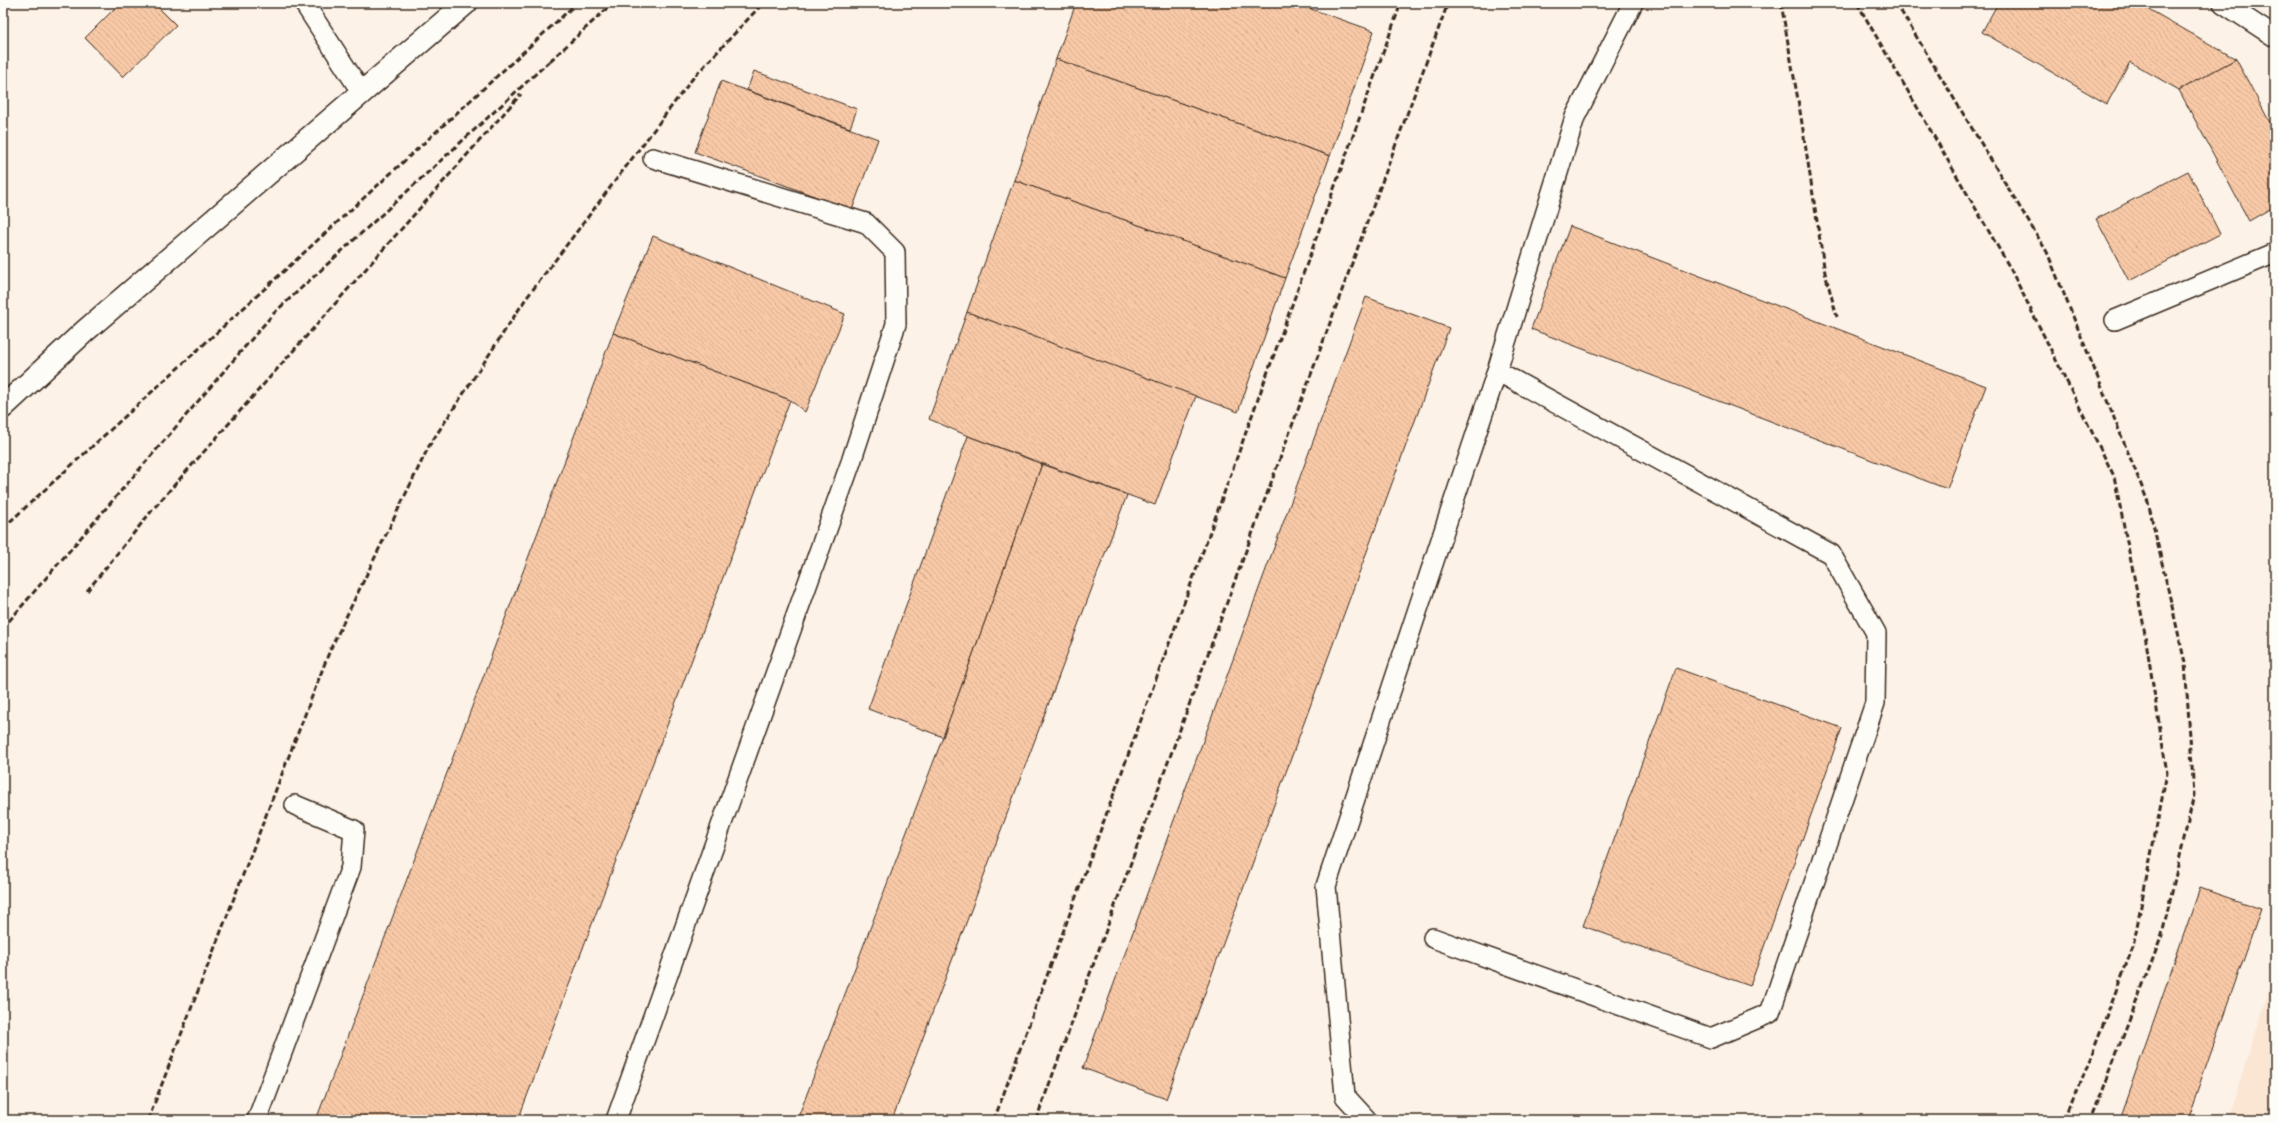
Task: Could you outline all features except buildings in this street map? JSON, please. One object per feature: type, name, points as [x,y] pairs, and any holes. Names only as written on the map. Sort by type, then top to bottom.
[{"type":"street","points":[[3,407],[85,331],[466,3]]},
{"type":"lane","points":[[304,3],[362,93]]},
{"type":"lane","points":[[1367,1120],[1345,1096],[1326,886],[1498,371],[1575,117],[1633,3]]},
{"type":"lane","points":[[2224,3],[2275,37]]},
{"type":"lane","points":[[616,1120],[851,462],[896,324],[895,252],[866,223],[653,158]]},
{"type":"lane","points":[[2115,320],[2275,253]]},
{"type":"lane","points":[[1433,938],[1711,1038],[1770,1013],[1875,703],[1876,633],[1831,554],[1498,371]]},
{"type":"lane","points":[[257,1120],[351,867],[354,830],[295,805]]},
{"type":"shaded area","points":[[2275,974],[2275,1120],[2227,1120]]},
{"type":"railway","points":[[3,528],[577,3]]},
{"type":"railway","points":[[550,61],[613,3]]},
{"type":"railway","points":[[148,1120],[330,650],[429,446],[525,300],[693,78],[763,3]]},
{"type":"railway","points":[[994,1120],[1206,543],[1401,3]]},
{"type":"railway","points":[[1036,1120],[1448,3]]},
{"type":"railway","points":[[1781,3],[1801,117],[1825,273],[1837,317]]},
{"type":"railway","points":[[1857,3],[2010,268],[2114,476],[2143,622],[2167,773],[2133,947],[2066,1120]]},
{"type":"railway","points":[[1896,3],[2047,252],[2148,502],[2185,663],[2194,795],[2162,935],[2091,1120]]},
{"type":"railway","points":[[3,628],[274,313],[553,58]]},
{"type":"railway","points":[[87,591],[154,508],[521,94]]}]
